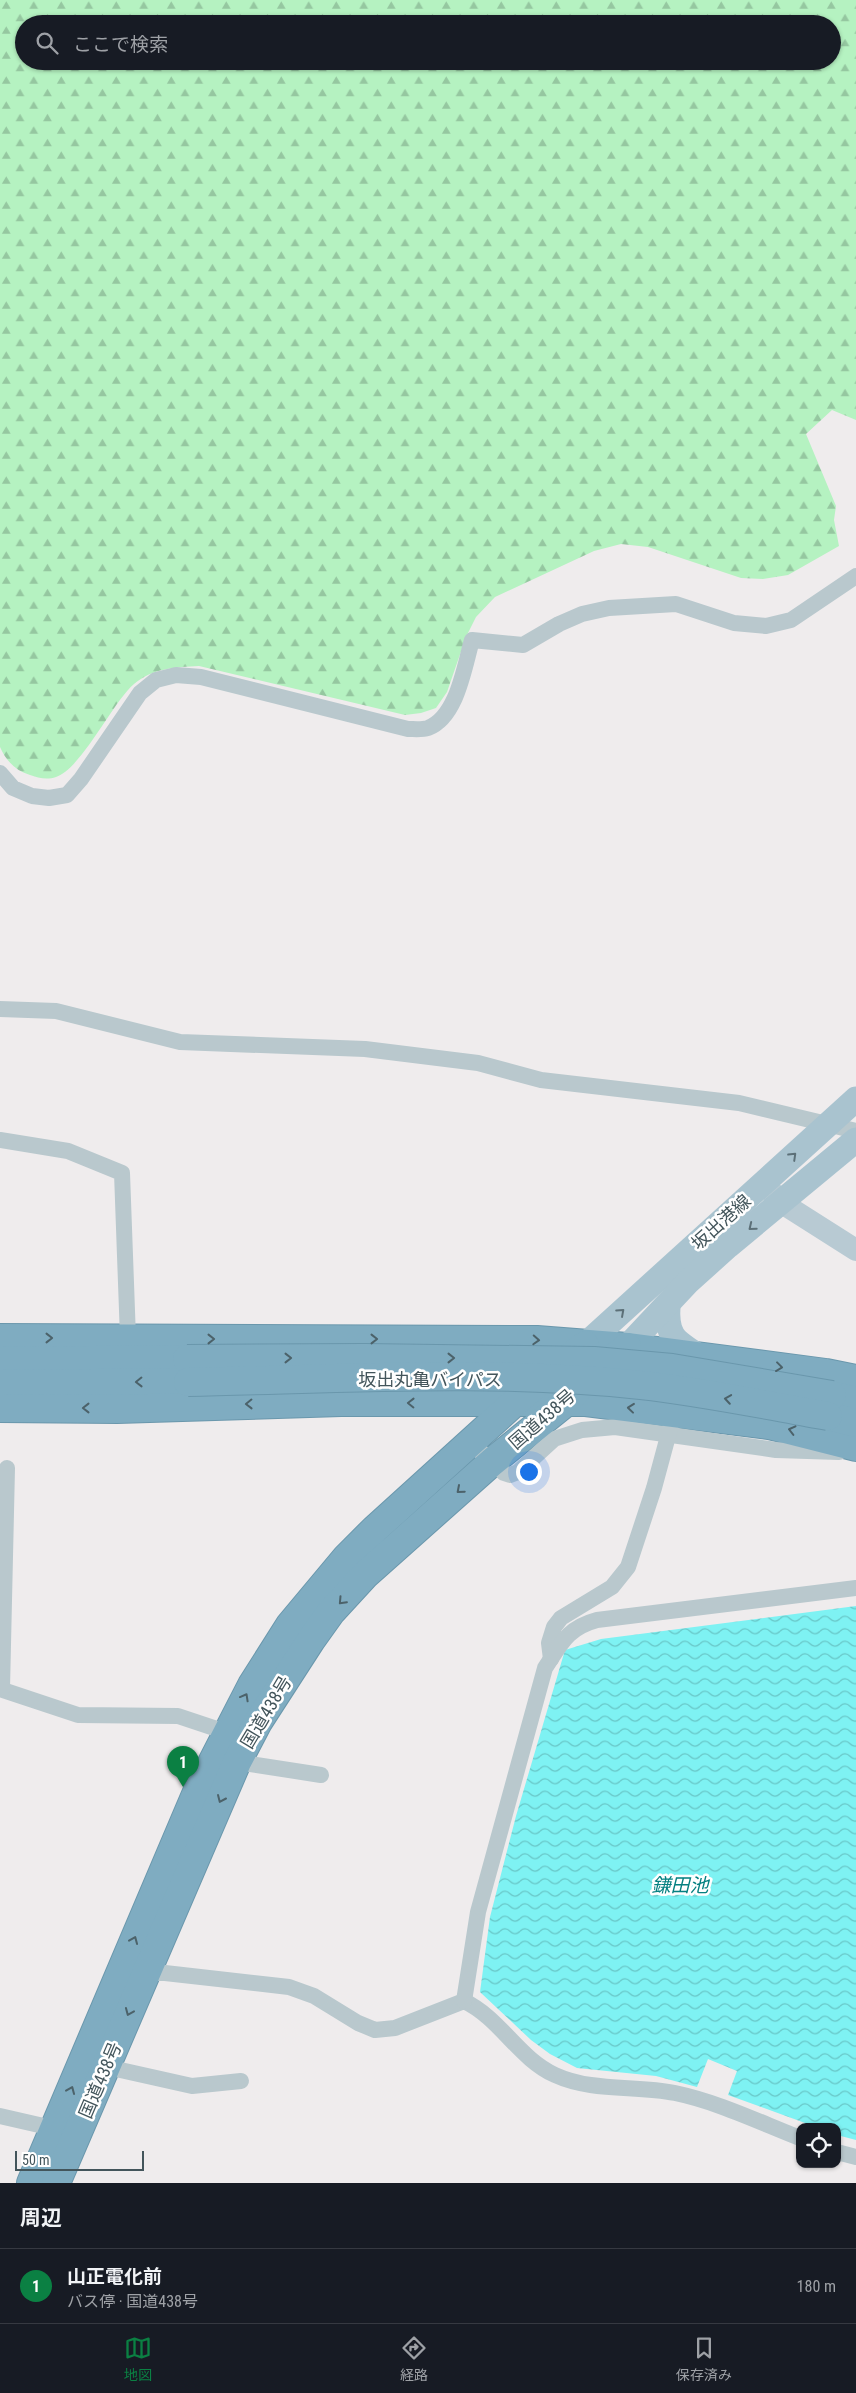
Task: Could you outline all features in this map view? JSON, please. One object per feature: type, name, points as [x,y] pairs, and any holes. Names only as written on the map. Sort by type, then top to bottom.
[{"type":"highway","points":[[0,1338],[537,1340],[627,1347],[856,1379]]},
{"type":"highway","name":"国道438号","points":[[31,2183],[66,2132],[107,2066],[134,1972],[197,1792],[226,1732],[252,1685],[290,1625],[346,1558],[470,1442],[515,1402],[585,1345]]},
{"type":"highway","name":"国道438号","points":[[56,2183],[66,2132],[134,1972],[236,1762],[277,1692],[311,1640],[331,1612],[394,1548],[492,1462],[565,1403],[581,1386],[627,1347]]},
{"type":"highway","name":"坂出丸亀バイパス","points":[[0,1361],[187,1370],[550,1379],[641,1385],[839,1404],[856,1423]]},
{"type":"highway","name":"坂出丸亀バイパス","points":[[0,1384],[187,1370]]},
{"type":"highway","points":[[0,1408],[117,1408],[341,1402],[448,1404],[586,1402],[671,1423],[769,1425],[850,1450]]},
{"type":"highway","points":[[447,1464],[465,1438],[461,1417],[448,1404]]},
{"type":"main road","name":"坂出港線","points":[[585,1345],[856,1099]]},
{"type":"main road","name":"坂出港線","points":[[627,1347],[668,1306],[688,1282],[728,1246],[856,1140]]},
{"type":"main road","points":[[668,1306],[667,1324],[671,1335],[700,1356]]},
{"type":"street","points":[[0,773],[13,788],[32,796],[50,798],[66,795],[81,779],[140,693],[156,680],[162,678],[176,675],[200,677],[408,729],[426,728],[441,720],[451,708],[472,640],[523,646],[559,624],[582,614],[609,608],[676,604],[734,624],[766,626],[791,620],[856,576]]},
{"type":"street","points":[[0,1009],[56,1011],[180,1042],[365,1049],[478,1063],[541,1080],[739,1103],[856,1131]]},
{"type":"street","points":[[0,1140],[68,1151],[122,1173],[128,1338]]},
{"type":"street","points":[[764,1184],[782,1203],[856,1250]]},
{"type":"street","points":[[470,1442],[504,1473],[510,1475],[518,1472],[554,1439],[582,1430],[671,1423],[654,1488],[628,1567],[612,1586],[561,1618],[554,1627],[549,1643],[551,1659]]},
{"type":"street","points":[[7,1468],[1,1689],[78,1714],[178,1716],[226,1732]]},
{"type":"street","points":[[464,2001],[478,1912],[545,1668],[568,1634],[580,1625],[597,1620],[856,1588]]},
{"type":"street","points":[[236,1762],[321,1775]]},
{"type":"street","points":[[134,1972],[165,1973],[289,1987],[314,1996],[358,2023],[374,2030],[394,2028],[464,2001],[478,2008],[532,2060],[554,2075],[585,2085],[638,2088],[706,2102],[796,2136]]},
{"type":"street","points":[[107,2066],[192,2086],[241,2081]]},
{"type":"street","points":[[0,2116],[66,2132]]},
{"type":"street","points":[[841,2153],[856,2157]]},
{"type":"green space","points":[[0,0],[856,0],[856,420],[832,410],[806,434],[836,506],[834,520],[839,546],[788,575],[763,579],[741,578],[648,547],[621,544],[594,551],[495,597],[476,617],[466,637],[447,692],[436,708],[421,713],[405,715],[199,666],[182,667],[165,669],[149,675],[134,684],[125,693],[76,761],[66,771],[56,777],[39,778],[25,773],[16,768],[5,757],[0,747]]},
{"type":"water","name":"鎌田池","points":[[856,1606],[856,2140],[841,2136],[841,2123],[805,2123],[728,2095],[737,2071],[708,2059],[697,2087],[656,2076],[577,2068],[550,2054],[531,2040],[480,1992],[490,1917],[516,1816],[565,1650],[601,1639]]},
{"type":"place","name":"山正電化前","points":[[183,1787]]}]
